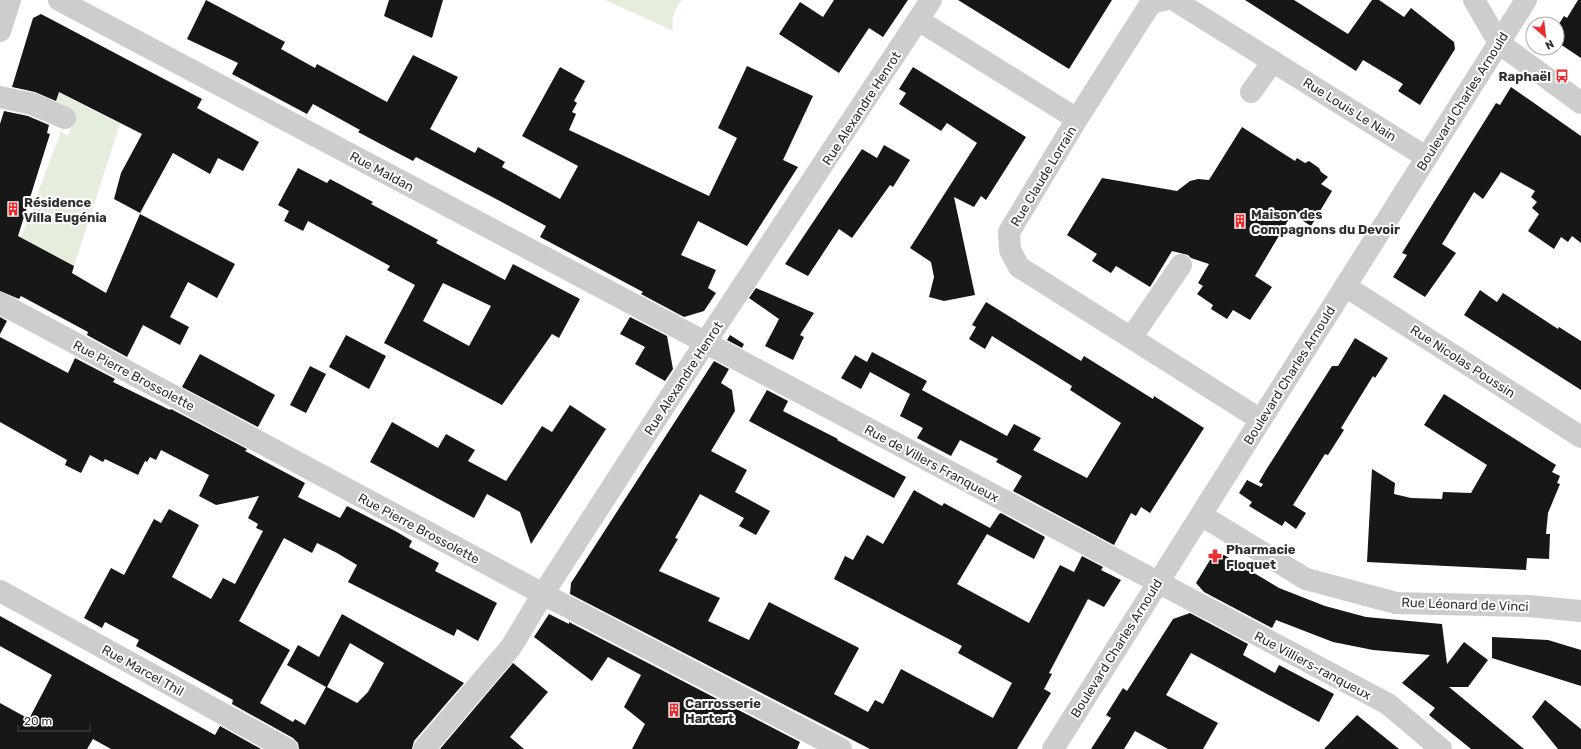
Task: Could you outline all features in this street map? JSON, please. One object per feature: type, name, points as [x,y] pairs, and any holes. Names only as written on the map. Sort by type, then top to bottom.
[{"type":"street","points":[[0,31],[10,0]]},
{"type":"street","name":"Rue Maldan","points":[[59,0],[705,343]]},
{"type":"street","name":"Rue Alexandre Henrot","points":[[424,749],[511,647],[543,594],[705,343],[931,0]]},
{"type":"street","points":[[918,20],[1077,119],[1151,3],[1164,0]]},
{"type":"street","name":"Rue Louis Le Nain","points":[[1174,0],[1426,157]]},
{"type":"street","points":[[1474,0],[1499,43],[1581,103]]},
{"type":"street","name":"Boulevard Charles Arnould","points":[[1053,749],[1201,515],[1253,416],[1345,286],[1526,0]]},
{"type":"street","points":[[1251,92],[1273,61]]},
{"type":"street","points":[[0,97],[32,104],[65,118]]},
{"type":"street","name":"Rue Claude Lorrain","points":[[1077,119],[1009,232],[1010,250],[1019,267],[1253,416]]},
{"type":"street","points":[[1130,338],[1181,265]]},
{"type":"street","name":"Rue Nicolas Poussin","points":[[1345,286],[1581,437]]},
{"type":"street","name":"Rue Pierre Brossolette","points":[[0,303],[543,594],[841,749]]},
{"type":"street","name":"Rue de Villers Franqueux","points":[[705,343],[1158,583]]},
{"type":"street","name":"Rue Léonard de Vinci","points":[[1201,515],[1306,579],[1388,601],[1396,603],[1529,606],[1581,611]]},
{"type":"street","name":"Boulevard Charles Arnould","points":[[1158,583],[1177,593]]},
{"type":"street","name":"Rue Marcel Thil","points":[[0,591],[287,749]]},
{"type":"street","name":"Rue Villiers-ranqueux","points":[[1177,593],[1388,704],[1441,749]]},
{"type":"green space","points":[[605,0],[682,0],[674,15],[672,23],[673,31]]},
{"type":"green space","points":[[33,79],[120,124],[74,266],[21,238],[61,131],[68,136],[74,118],[65,108],[28,91]]},
{"type":"building","points":[[206,0],[285,42],[281,49],[315,68],[317,64],[387,102],[413,55],[458,77],[430,129],[475,153],[478,147],[505,162],[502,167],[560,199],[578,166],[522,136],[560,67],[585,81],[574,101],[577,103],[572,112],[576,114],[569,130],[709,196],[737,138],[718,128],[747,66],[813,96],[783,160],[798,167],[747,246],[698,221],[681,255],[716,270],[708,288],[716,293],[704,311],[684,317],[641,294],[643,292],[540,237],[546,226],[498,200],[416,157],[413,161],[358,132],[360,130],[313,104],[307,114],[232,74],[238,63],[187,39]]},
{"type":"building","points":[[389,0],[443,0],[432,38],[384,16]]},
{"type":"building","points":[[834,0],[908,0],[883,37],[869,28],[839,73],[779,34],[800,2],[823,17]]},
{"type":"building","points":[[958,0],[1112,0],[1069,69]]},
{"type":"building","points":[[1245,0],[1294,0],[1348,34],[1372,0],[1379,0],[1404,17],[1411,8],[1454,42],[1455,49],[1420,105],[1398,91],[1403,84],[1363,60],[1356,71]]},
{"type":"building","points":[[1578,0],[1581,0],[1581,58],[1565,47],[1565,17],[1567,18]]},
{"type":"building","points":[[41,14],[202,99],[197,108],[259,142],[243,171],[218,158],[210,174],[173,153],[140,213],[114,199],[121,173],[142,134],[59,92],[56,101],[35,92],[12,87],[33,18]]},
{"type":"building","points":[[913,67],[1026,137],[986,200],[981,196],[974,207],[954,197],[975,295],[944,301],[929,297],[934,277],[931,262],[910,248],[977,143],[947,123],[941,131],[899,104],[906,93],[899,89]]},
{"type":"building","points":[[1511,87],[1581,136],[1581,243],[1572,236],[1568,242],[1561,237],[1554,249],[1528,231],[1539,214],[1532,208],[1537,202],[1531,197],[1535,191],[1501,172],[1483,199],[1474,192],[1442,244],[1456,253],[1425,297],[1393,277],[1407,255],[1402,253],[1496,103],[1500,105]]},
{"type":"building","points":[[4,111],[28,116],[49,125],[47,133],[50,134],[18,236],[74,266],[72,273],[106,293],[140,214],[235,264],[217,298],[188,282],[170,317],[189,327],[180,345],[143,325],[127,357],[87,335],[88,332],[21,296],[19,299],[0,291],[0,124]]},
{"type":"building","points":[[1242,127],[1295,161],[1297,158],[1305,163],[1309,161],[1319,168],[1321,172],[1328,177],[1321,184],[1332,191],[1311,226],[1292,214],[1255,276],[1272,287],[1250,320],[1233,310],[1227,319],[1211,309],[1213,305],[1197,294],[1203,286],[1198,283],[1209,264],[1191,258],[1188,255],[1172,251],[1150,287],[1116,266],[1111,273],[1092,261],[1097,254],[1067,235],[1102,178],[1177,191],[1190,181],[1198,179],[1209,180]]},
{"type":"building","points":[[884,145],[910,160],[893,187],[890,185],[852,238],[839,229],[808,276],[785,264],[862,149],[877,158]]},
{"type":"building","points":[[298,168],[327,183],[330,179],[373,202],[371,204],[438,240],[436,243],[505,280],[513,264],[580,299],[559,338],[552,334],[502,405],[384,343],[415,285],[387,270],[390,266],[308,221],[303,231],[284,221],[289,211],[278,205]],"holes":[[[443,283],[491,306],[469,346],[423,321]]]},
{"type":"building","points":[[756,288],[814,313],[800,335],[804,337],[793,360],[765,346],[779,319],[749,298]]},
{"type":"building","points":[[1480,290],[1497,302],[1503,293],[1558,329],[1559,327],[1581,341],[1581,390],[1464,315]]},
{"type":"building","points":[[986,302],[1081,361],[1084,356],[1153,399],[1154,396],[1204,428],[1150,513],[1141,507],[1136,516],[1131,513],[1114,545],[1013,491],[1022,476],[996,462],[998,459],[960,440],[951,456],[917,438],[923,428],[900,416],[910,394],[870,372],[861,389],[841,378],[855,355],[867,362],[872,352],[927,381],[922,390],[1007,436],[1014,424],[1041,438],[1033,450],[1087,478],[1121,423],[1070,390],[1072,386],[992,336],[985,349],[969,339],[976,327],[972,325]]},
{"type":"building","points":[[0,317],[7,321],[0,334]]},
{"type":"building","points":[[630,317],[667,336],[673,369],[665,381],[635,364],[645,347],[620,334]]},
{"type":"building","points":[[346,335],[386,356],[369,389],[329,367]]},
{"type":"building","points":[[730,335],[744,344],[742,348],[727,340]]},
{"type":"building","points":[[0,337],[68,373],[75,358],[115,379],[113,382],[170,410],[171,409],[247,449],[245,451],[305,483],[298,497],[340,518],[347,506],[397,532],[412,541],[409,547],[439,563],[435,571],[497,603],[478,641],[457,629],[454,636],[348,582],[357,565],[337,553],[317,543],[312,553],[284,538],[239,621],[290,650],[260,703],[293,722],[295,719],[305,725],[326,687],[287,665],[298,645],[319,657],[342,614],[464,683],[414,741],[412,749],[299,749],[298,743],[293,738],[232,704],[233,700],[136,646],[139,640],[105,622],[102,628],[84,618],[111,568],[124,575],[154,519],[161,523],[169,509],[199,525],[172,577],[211,599],[223,578],[235,584],[263,531],[256,528],[258,524],[248,518],[259,496],[216,505],[199,496],[209,475],[161,450],[156,460],[150,457],[147,462],[145,461],[138,475],[105,459],[103,462],[90,455],[81,473],[65,465],[67,460],[0,422]],"holes":[[[350,643],[384,663],[368,692],[357,703],[327,687]]]},
{"type":"building","points":[[1355,338],[1388,358],[1375,378],[1373,376],[1341,428],[1344,430],[1328,455],[1325,454],[1293,505],[1306,513],[1296,529],[1285,521],[1282,526],[1249,506],[1252,502],[1239,493],[1247,480],[1261,487],[1263,484],[1259,482],[1266,470],[1332,366],[1338,366]]},
{"type":"building","points":[[200,354],[275,395],[258,427],[182,387]]},
{"type":"building","points":[[714,361],[729,369],[721,383],[732,390],[735,411],[711,451],[747,470],[735,492],[770,511],[756,535],[739,526],[744,518],[700,494],[675,538],[678,539],[659,571],[720,598],[708,621],[749,640],[769,602],[859,648],[834,694],[868,712],[875,700],[883,704],[901,669],[993,718],[1012,683],[958,653],[962,646],[834,579],[845,556],[853,560],[867,535],[883,544],[914,490],[942,506],[944,503],[990,528],[1001,513],[1045,537],[1034,559],[987,534],[957,584],[1029,623],[1060,565],[1074,572],[1082,556],[1103,567],[1101,570],[1121,580],[1104,607],[1088,599],[1049,673],[1052,674],[1044,689],[1051,693],[1017,749],[870,749],[570,594],[571,583]]},
{"type":"building","points":[[310,366],[326,374],[306,413],[290,405]]},
{"type":"building","points":[[767,390],[788,401],[783,411],[838,439],[837,440],[906,477],[894,498],[749,421]]},
{"type":"building","points":[[1444,394],[1556,465],[1552,472],[1560,476],[1557,483],[1560,484],[1548,513],[1546,534],[1550,534],[1549,559],[1527,558],[1526,570],[1367,562],[1372,469],[1395,483],[1394,494],[1411,498],[1442,499],[1443,492],[1471,493],[1487,465],[1424,425]]},
{"type":"building","points":[[570,405],[606,429],[531,544],[520,512],[487,494],[474,518],[370,462],[392,422],[438,448],[446,434],[475,450],[468,461],[506,481],[542,426],[552,432]]},
{"type":"building","points":[[1224,555],[1279,588],[1325,606],[1366,617],[1442,624],[1447,664],[1464,642],[1488,660],[1468,687],[1449,687],[1524,749],[1471,749],[1429,715],[1435,708],[1402,683],[1430,655],[1373,650],[1333,642],[1276,620],[1272,628],[1204,592],[1196,583],[1210,560]]},
{"type":"building","points":[[1190,613],[1248,644],[1243,655],[1275,673],[1279,665],[1334,694],[1319,722],[1191,653],[1166,695],[1218,723],[1203,749],[1168,749],[1135,731],[1124,749],[1091,749],[1111,718],[1106,715],[1123,688],[1127,691],[1173,619]]},
{"type":"building","points":[[549,614],[569,624],[569,622],[800,742],[797,749],[632,749],[645,724],[624,707],[641,675],[608,657],[592,681],[534,637]]},
{"type":"building","points":[[0,616],[215,735],[220,726],[261,749],[111,749],[93,739],[87,749],[0,749],[0,703],[29,719],[52,675],[0,646]]},
{"type":"building","points":[[1492,637],[1548,640],[1581,650],[1581,686],[1492,658]]},
{"type":"building","points":[[513,663],[548,692],[510,737],[524,749],[440,749]]},
{"type":"building","points":[[1545,700],[1581,729],[1581,749],[1558,749],[1532,717]]},
{"type":"building","points":[[1357,715],[1399,749],[1324,749]]},
{"type":"place","name":"Raphaël","points":[[1562,76]]},
{"type":"place","name":"Résidence Villa Eugénia","points":[[13,209]]},
{"type":"place","name":"Maison des Compagnons du Devoir","points":[[1240,221]]},
{"type":"place","name":"Pharmacie Floquet","points":[[1215,556]]},
{"type":"place","name":"Carrosserie Hartert","points":[[674,710]]}]
